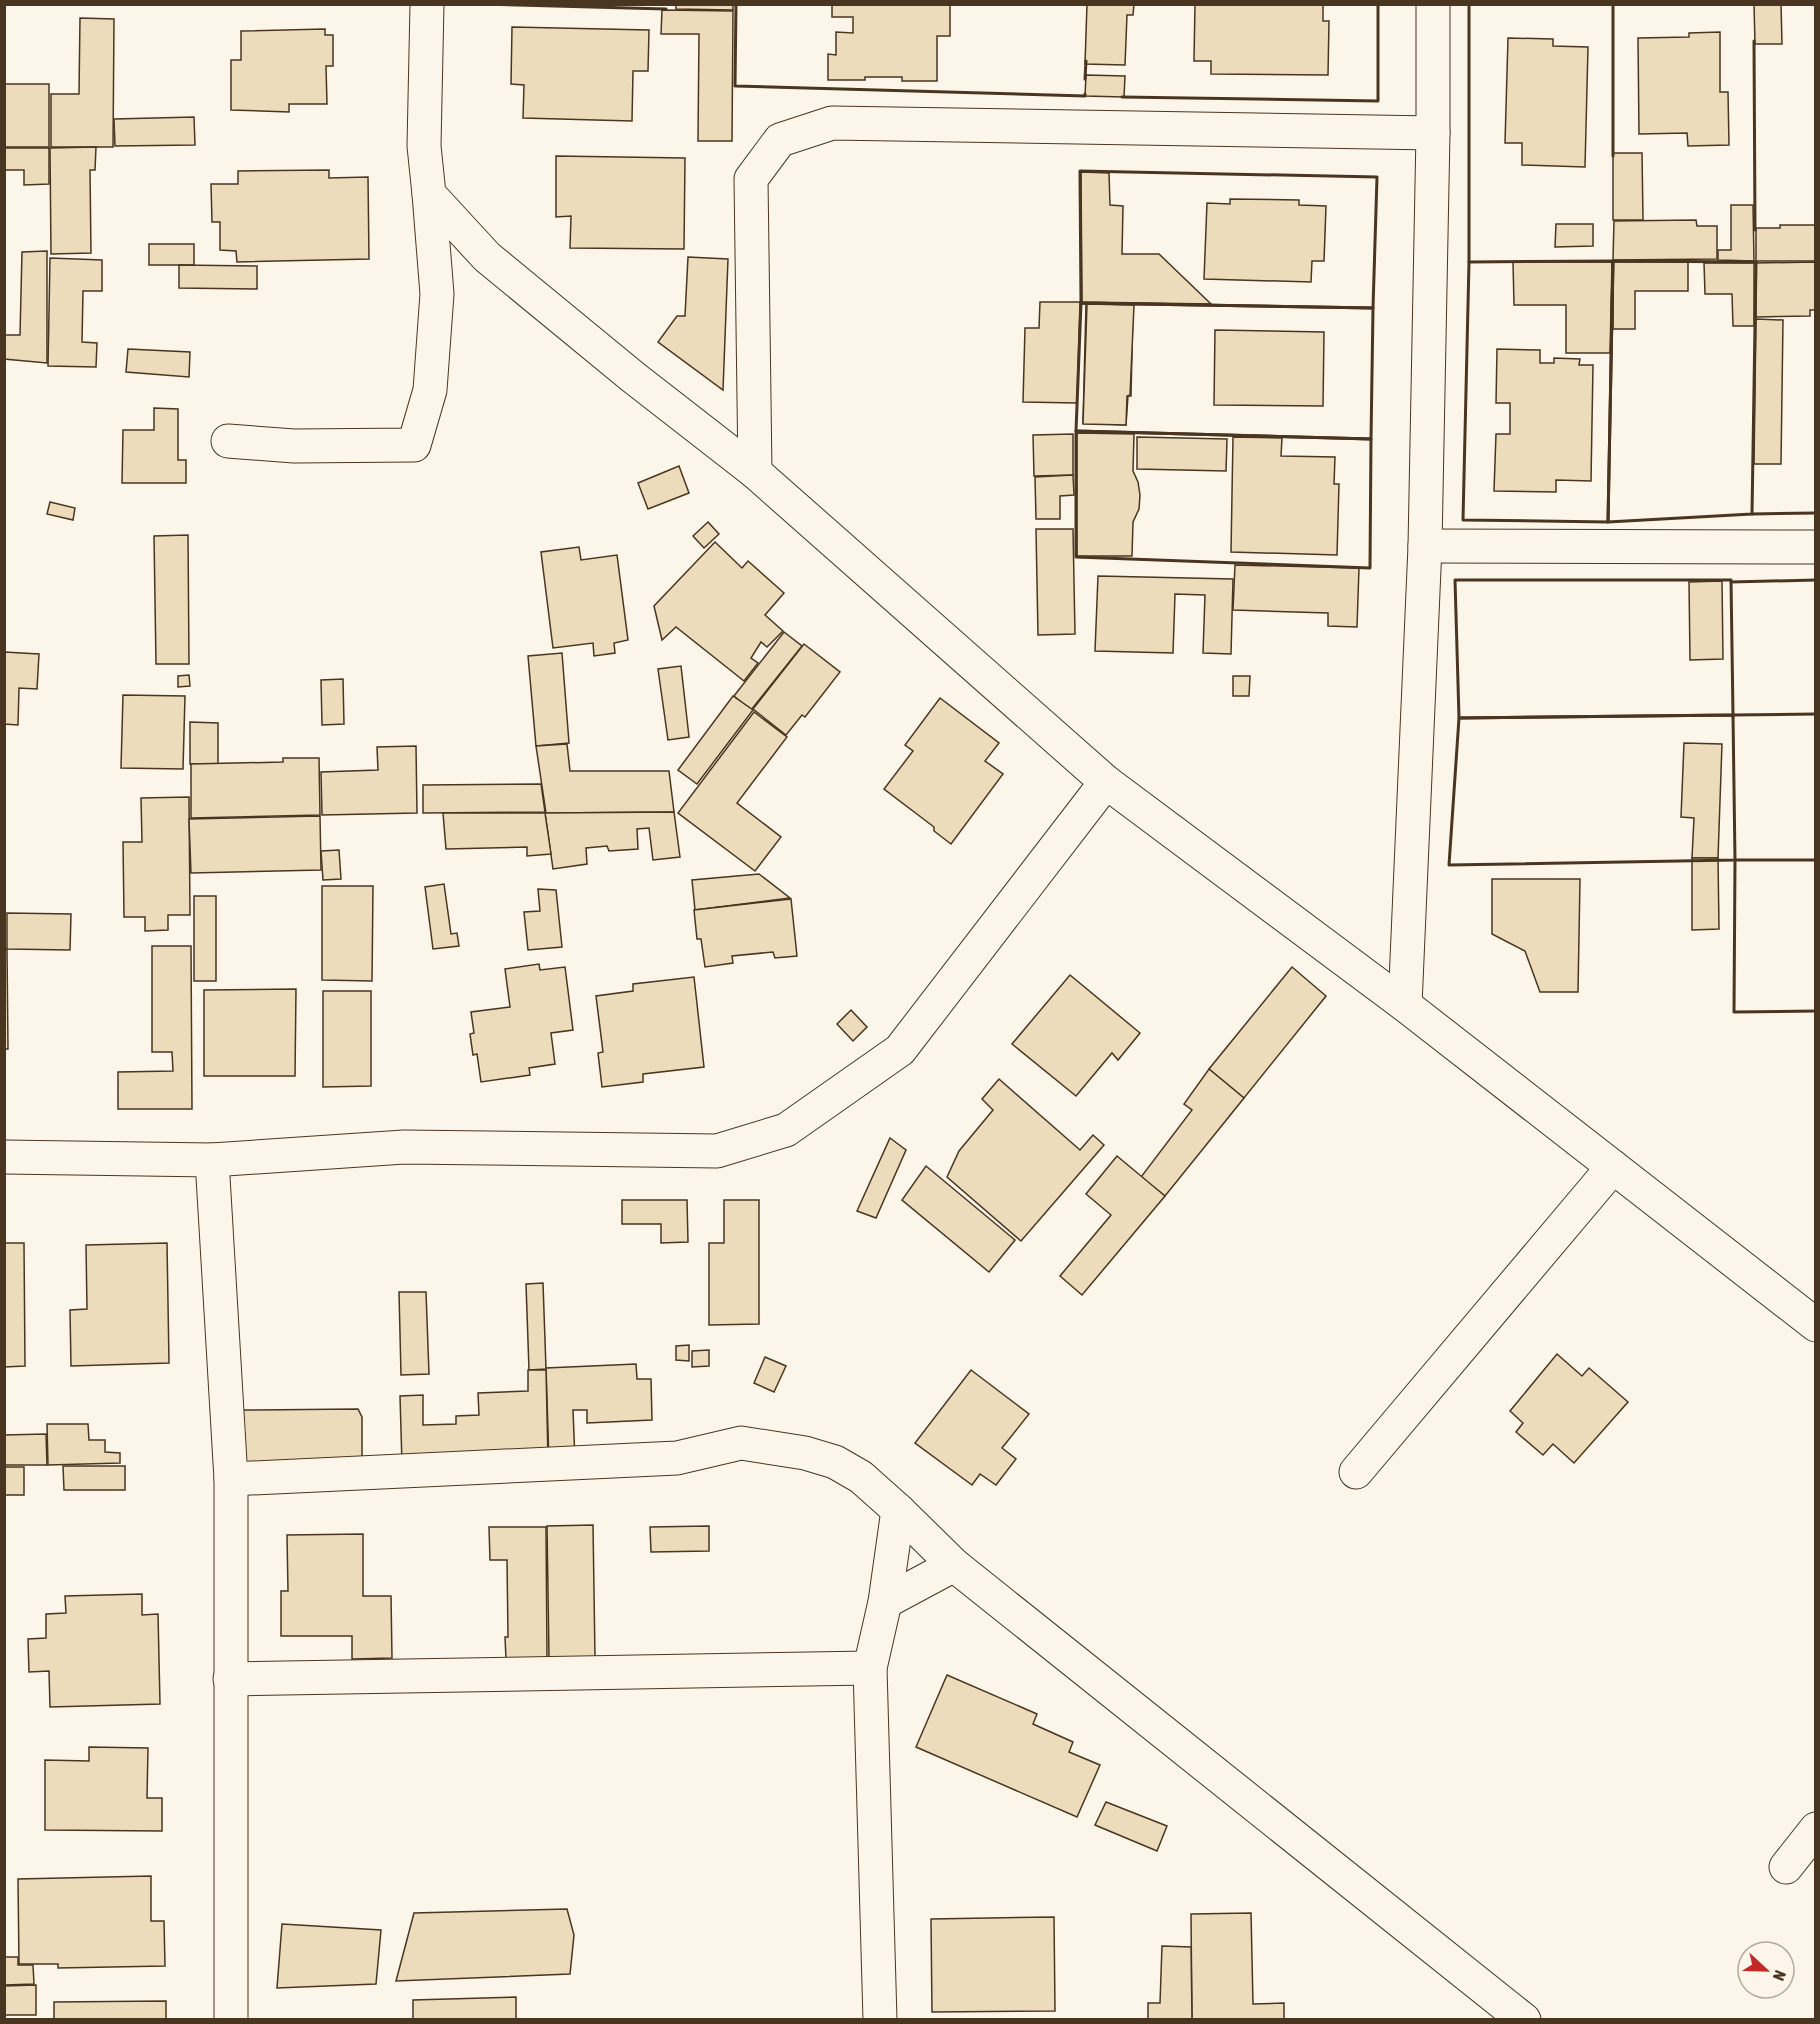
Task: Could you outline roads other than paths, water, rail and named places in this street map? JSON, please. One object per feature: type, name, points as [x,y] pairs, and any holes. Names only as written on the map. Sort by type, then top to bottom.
[{"type":"street","points":[[228,441],[294,446],[414,445],[430,390],[437,294],[424,146],[427,4]]},
{"type":"street","points":[[1405,1005],[1425,546],[1433,133],[1433,4]]},
{"type":"street","points":[[755,472],[752,179],[780,140],[832,123],[1433,133]]},
{"type":"street","points":[[429,194],[487,257],[633,377],[755,472],[1106,782],[1405,1005],[1815,1325]]},
{"type":"street","points":[[1425,546],[1815,547]]},
{"type":"street","points":[[4,1157],[212,1160],[404,1147],[717,1151],[786,1130],[900,1050],[1106,782]]},
{"type":"street","points":[[212,1160],[231,1479],[231,2019]]},
{"type":"street","points":[[1356,1472],[1613,1167]]},
{"type":"street","points":[[231,1479],[677,1458],[741,1443],[805,1453],[835,1462],[861,1477],[954,1565],[1524,2019]]},
{"type":"street","points":[[880,2019],[870,1668],[885,1602],[898,1510]]},
{"type":"street","points":[[885,1602],[954,1565]]},
{"type":"street","points":[[230,1679],[870,1668]]},
{"type":"street","points":[[1786,1867],[1815,1829]]}]
